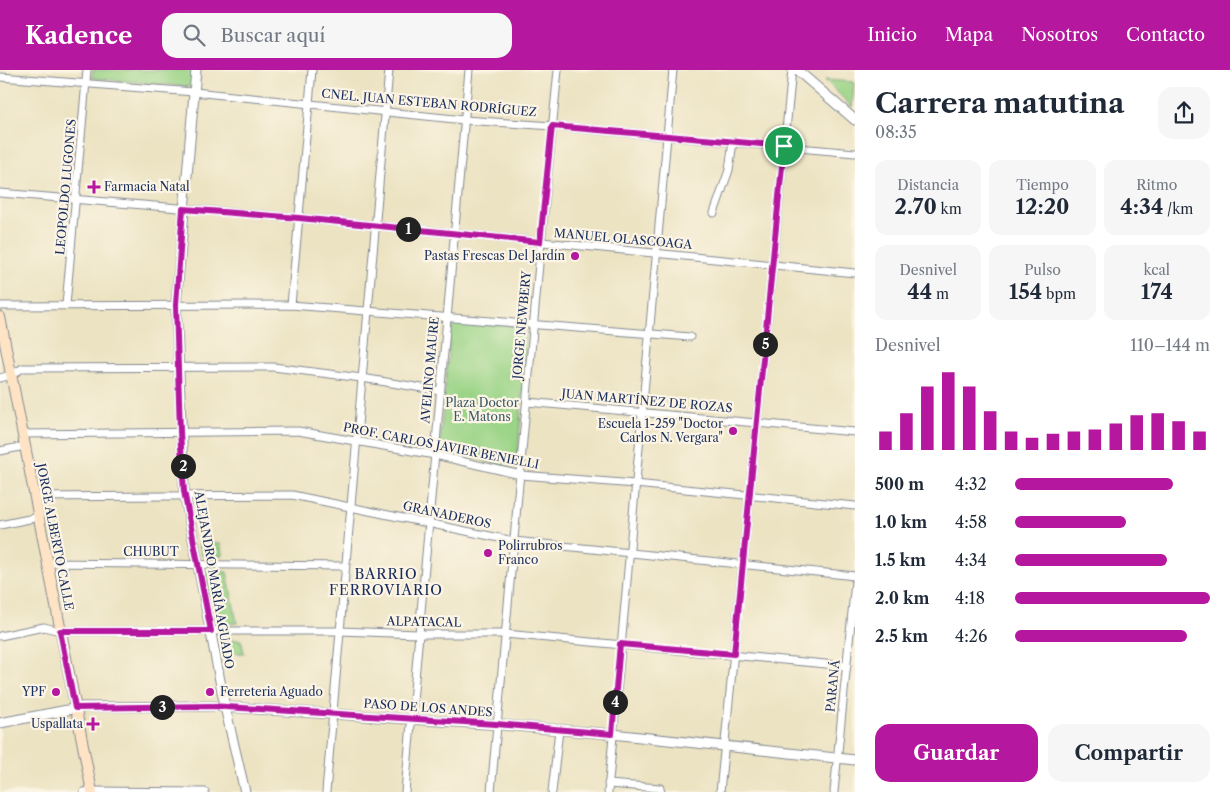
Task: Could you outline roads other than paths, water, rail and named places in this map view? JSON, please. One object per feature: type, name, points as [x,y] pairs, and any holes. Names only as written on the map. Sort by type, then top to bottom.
[{"type":"main road","name":"JORGE ALBERTO CALLE","points":[[0,317],[75,708],[89,792]]},
{"type":"street","name":"LEOPOLDO LUGONES","points":[[66,305],[88,70]]},
{"type":"street","name":"ALEJANDRO MARÍA AGUADO","points":[[196,70],[176,305],[180,432],[185,497],[225,707],[245,792]]},
{"type":"street","points":[[291,305],[312,70]]},
{"type":"street","points":[[326,792],[389,70]]},
{"type":"street","name":"AVELINO MAURE","points":[[405,792],[469,70]]},
{"type":"street","name":"JORGE NEWBERY","points":[[491,792],[521,474],[540,242],[558,70]]},
{"type":"street","points":[[661,790],[608,788],[673,70]]},
{"type":"street","points":[[720,792],[792,70]]},
{"type":"street","points":[[797,70],[855,120]]},
{"type":"street","name":"CNEL. JUAN ESTEBAN RODRÍGUEZ","points":[[0,77],[194,92],[464,120],[855,153]]},
{"type":"street","points":[[714,213],[729,170],[733,142]]},
{"type":"street","name":"MANUEL OLASCOAGA","points":[[0,193],[299,218],[855,273]]},
{"type":"street","points":[[0,306],[291,305],[690,337]]},
{"type":"street","points":[[0,378],[11,375],[23,368],[273,367],[362,378],[440,391]]},
{"type":"street","name":"JUAN MARTÍNEZ DE ROZAS","points":[[527,402],[855,432]]},
{"type":"street","name":"PROF. CARLOS JAVIER BENIELLI","points":[[22,434],[290,430],[357,440],[521,474],[855,506]]},
{"type":"street","points":[[0,451],[25,446]]},
{"type":"street","name":"GRANADEROS","points":[[35,497],[292,495],[514,541],[855,576]]},
{"type":"street","points":[[0,525],[38,517]]},
{"type":"street","name":"CHUBUT","points":[[47,563],[346,566]]},
{"type":"street","name":"PARANÁ","points":[[834,792],[855,582]]},
{"type":"street","name":"ALPATACAL","points":[[0,636],[44,627],[60,631],[340,631],[418,634],[505,634],[847,666]]},
{"type":"street","name":"PASO DE LOS ANDES","points":[[0,723],[75,708],[225,707],[496,724],[612,734],[855,760]]},
{"type":"street","points":[[552,792],[559,730]]},
{"type":"street","points":[[89,792],[205,792]]},
{"type":"place","name":"Farmacia Natal","points":[[94,187]]},
{"type":"place","name":"Pastas Frescas Del Jardín","points":[[575,256]]},
{"type":"place","name":"Escuela 1-259 \"Doctor Carlos N. Vergara\"","points":[[733,431]]},
{"type":"place","name":"Polirrubros Franco","points":[[488,553]]},
{"type":"place","name":"YPF","points":[[56,692]]},
{"type":"place","name":"Ferreteria Aguado","points":[[210,692]]},
{"type":"place","name":"Uspallata","points":[[93,724]]},
{"type":"district","name":"BARRIO FERROVIARIO","points":[[386,582]]},
{"type":"park label","name":"Plaza Doctor E. Matons","points":[[482,410]]}]
